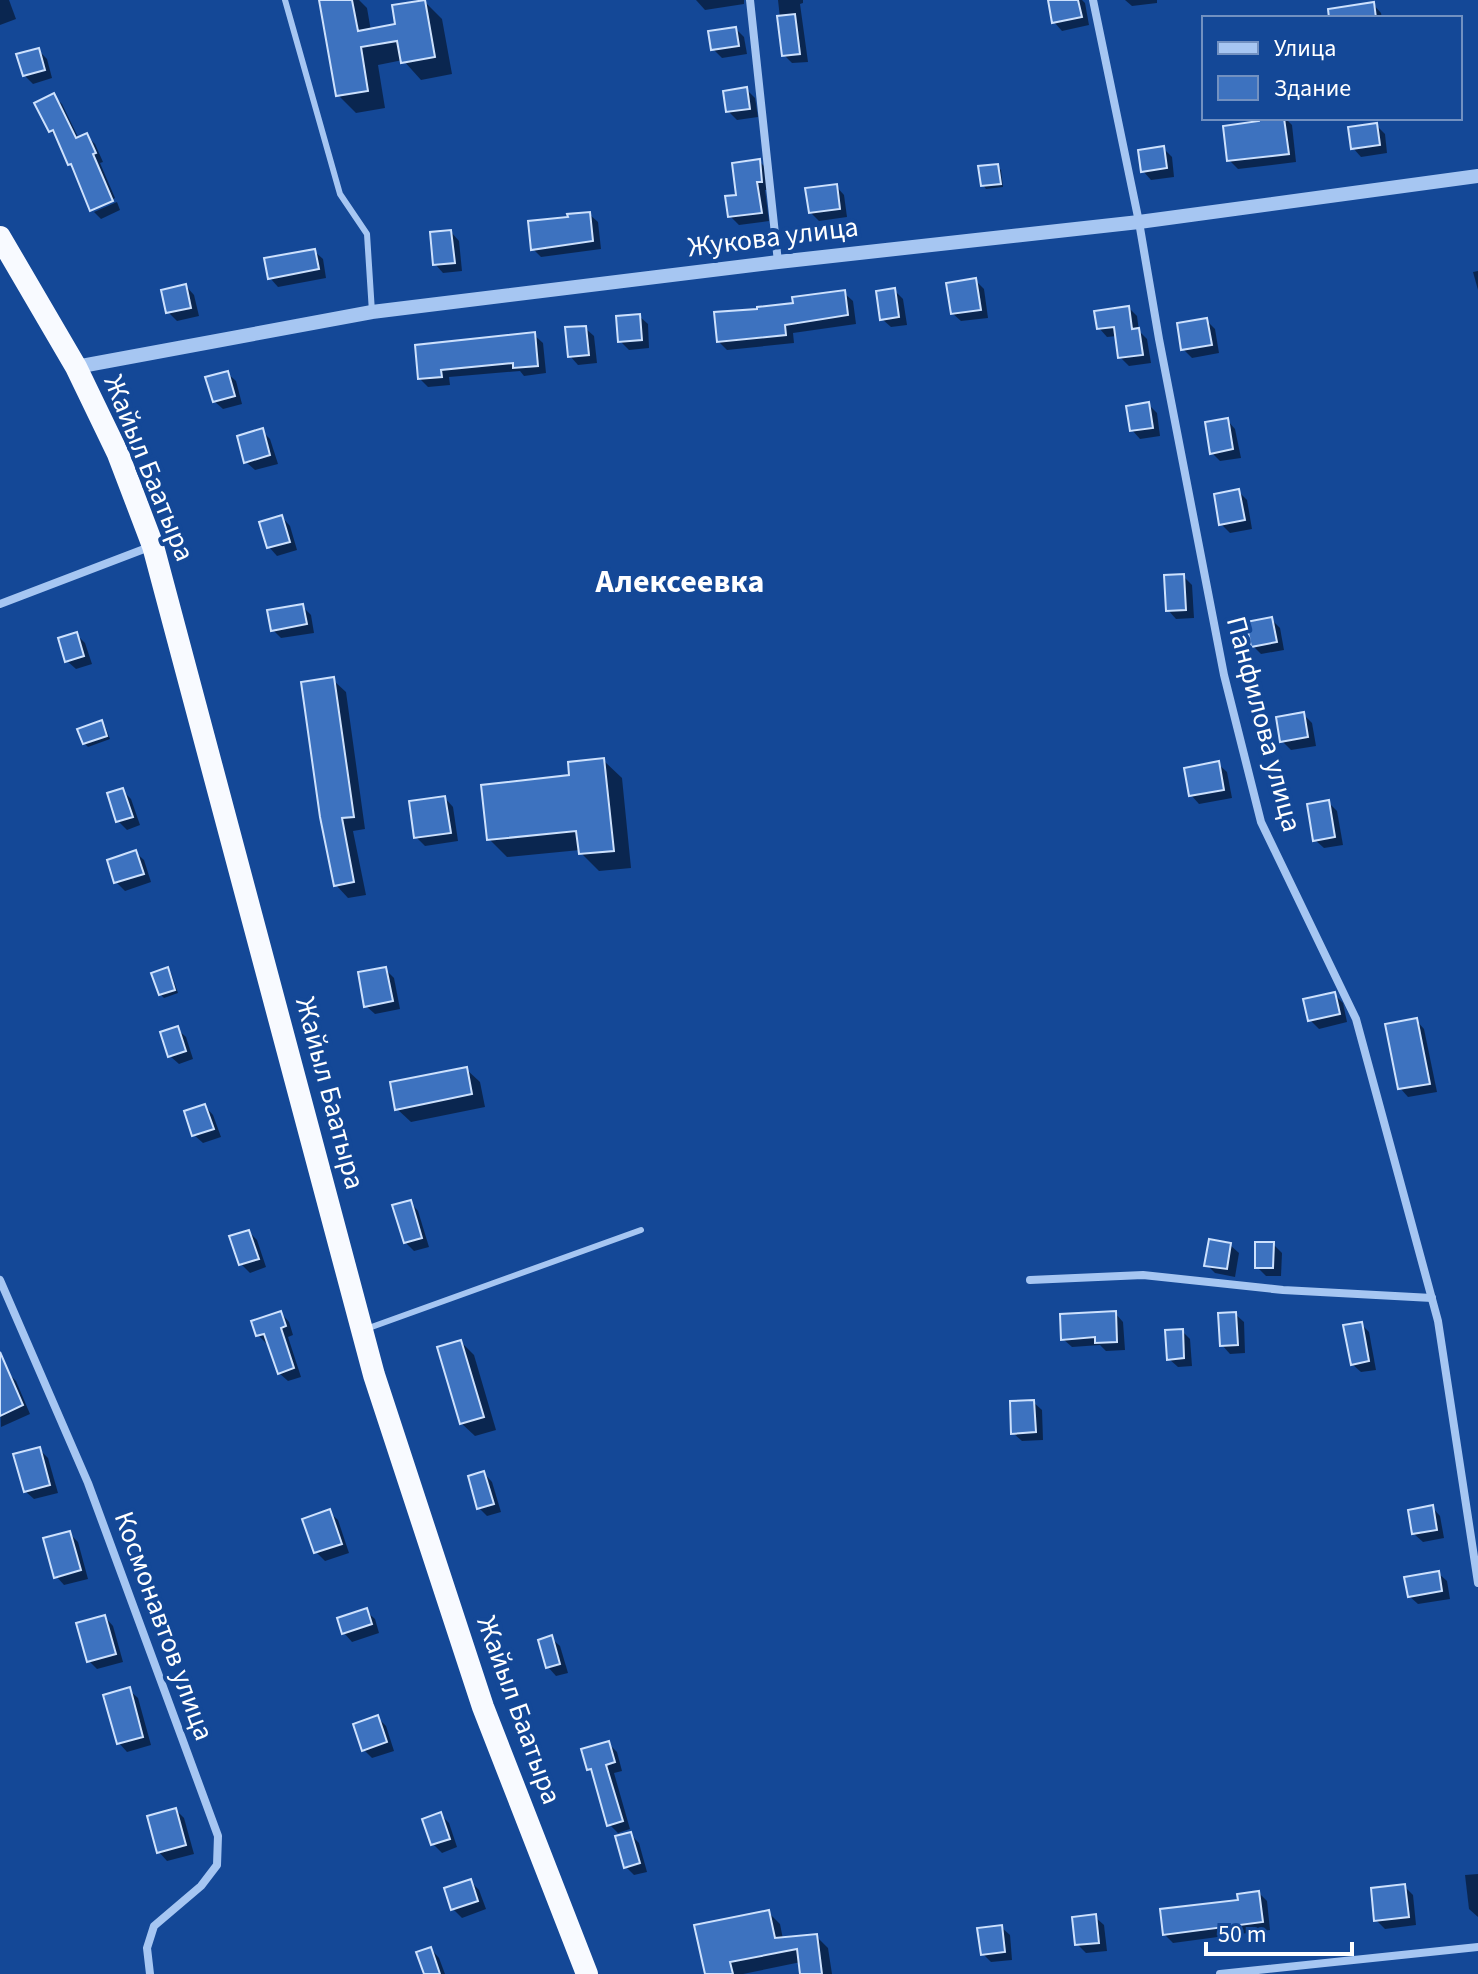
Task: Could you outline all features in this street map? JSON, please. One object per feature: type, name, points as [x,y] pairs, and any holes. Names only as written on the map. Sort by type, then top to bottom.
[{"type":"highway","name":"Жайыл Баатыра","points":[[0,237],[76,367],[118,454],[153,546],[374,1375],[483,1707],[587,1974]]},
{"type":"street","points":[[750,0],[778,262]]},
{"type":"street","name":"Панфилова улица","points":[[1093,0],[1139,222],[1224,675],[1261,822],[1356,1019],[1438,1321],[1478,1583]]},
{"type":"street","name":"Жукова улица","points":[[76,367],[372,312],[1139,222],[1478,176]]},
{"type":"street","points":[[0,604],[153,546]]},
{"type":"street","points":[[1030,1280],[1143,1275],[1283,1290],[1432,1298]]},
{"type":"street","name":"Космонавтов улица","points":[[0,1280],[88,1483],[218,1836],[217,1865],[201,1886],[154,1926],[147,1948],[150,1974]]},
{"type":"street","points":[[1220,1974],[1478,1947]]},
{"type":"lane","points":[[285,0],[340,194],[367,234],[372,312]]},
{"type":"lane","points":[[362,1331],[641,1230]]},
{"type":"building","points":[[319,0],[352,0],[358,31],[395,24],[392,5],[425,0],[435,57],[401,63],[397,41],[361,47],[368,91],[336,96]]},
{"type":"building","points":[[1048,0],[1078,0],[1082,17],[1052,23]]},
{"type":"building","points":[[1374,2],[1376,16],[1329,16],[1328,9]]},
{"type":"building","points":[[795,14],[800,54],[782,56],[777,16]]},
{"type":"building","points":[[736,27],[739,46],[711,50],[708,31]]},
{"type":"building","points":[[39,48],[45,70],[23,76],[16,54]]},
{"type":"building","points":[[747,87],[750,109],[726,112],[723,91]]},
{"type":"building","points":[[54,93],[76,138],[87,133],[113,201],[90,211],[71,164],[68,165],[53,130],[49,132],[34,103]]},
{"type":"building","points":[[1284,120],[1289,154],[1227,161],[1223,126]]},
{"type":"building","points":[[1377,123],[1380,145],[1351,149],[1348,127]]},
{"type":"building","points":[[1164,146],[1167,168],[1141,172],[1138,150]]},
{"type":"building","points":[[760,159],[762,182],[757,182],[762,213],[728,217],[725,196],[736,195],[732,163]]},
{"type":"building","points":[[998,164],[1001,184],[981,186],[978,166]]},
{"type":"building","points":[[837,184],[840,209],[809,213],[805,188]]},
{"type":"building","points":[[590,212],[593,241],[531,250],[528,221]]},
{"type":"building","points":[[451,230],[455,263],[433,265],[430,232]]},
{"type":"building","points":[[315,249],[319,269],[268,279],[264,258]]},
{"type":"building","points":[[976,278],[981,310],[951,314],[946,283]]},
{"type":"building","points":[[186,284],[191,308],[166,313],[161,290]]},
{"type":"building","points":[[895,288],[899,317],[880,320],[876,291]]},
{"type":"building","points":[[845,290],[848,315],[785,325],[786,335],[717,342],[714,312],[793,303],[792,297]]},
{"type":"building","points":[[1129,306],[1132,329],[1139,328],[1143,355],[1118,358],[1114,327],[1097,329],[1094,311]]},
{"type":"building","points":[[640,314],[642,340],[618,342],[616,316]]},
{"type":"building","points":[[1207,318],[1212,345],[1181,350],[1177,323]]},
{"type":"building","points":[[586,326],[589,355],[568,357],[565,327]]},
{"type":"building","points":[[535,332],[538,366],[513,368],[513,363],[441,370],[442,377],[418,379],[415,345]]},
{"type":"building","points":[[228,371],[235,396],[213,402],[205,377]]},
{"type":"building","points":[[1149,402],[1153,428],[1130,431],[1126,406]]},
{"type":"building","points":[[1228,418],[1233,449],[1210,454],[1205,422]]},
{"type":"building","points":[[263,428],[270,455],[244,463],[237,436]]},
{"type":"building","points":[[1239,489],[1245,520],[1219,525],[1214,494]]},
{"type":"building","points":[[282,515],[290,542],[267,548],[259,522]]},
{"type":"building","points":[[1184,574],[1186,610],[1166,611],[1164,575]]},
{"type":"building","points":[[303,604],[307,624],[271,631],[267,610]]},
{"type":"building","points":[[1272,617],[1277,642],[1251,647],[1246,622]]},
{"type":"building","points":[[77,632],[84,656],[65,662],[58,638]]},
{"type":"building","points":[[334,677],[354,817],[342,818],[354,882],[334,886],[320,817],[301,682]]},
{"type":"building","points":[[1304,712],[1308,737],[1280,742],[1276,717]]},
{"type":"building","points":[[102,720],[107,736],[83,744],[77,729]]},
{"type":"building","points":[[604,758],[614,851],[579,854],[576,831],[487,840],[481,785],[569,775],[568,762]]},
{"type":"building","points":[[1219,761],[1224,790],[1189,796],[1184,768]]},
{"type":"building","points":[[123,788],[133,817],[116,822],[107,793]]},
{"type":"building","points":[[445,796],[451,833],[414,838],[409,801]]},
{"type":"building","points":[[1329,800],[1335,837],[1313,841],[1307,804]]},
{"type":"building","points":[[136,850],[144,874],[114,883],[107,860]]},
{"type":"building","points":[[168,967],[175,990],[159,995],[151,973]]},
{"type":"building","points":[[386,967],[393,1001],[364,1007],[358,972]]},
{"type":"building","points":[[1335,992],[1340,1014],[1308,1021],[1303,999]]},
{"type":"building","points":[[1417,1018],[1430,1084],[1398,1089],[1385,1024]]},
{"type":"building","points":[[178,1026],[186,1051],[168,1057],[160,1032]]},
{"type":"building","points":[[467,1067],[472,1094],[395,1110],[390,1082]]},
{"type":"building","points":[[205,1104],[214,1129],[192,1136],[184,1111]]},
{"type":"building","points":[[411,1200],[422,1238],[404,1243],[392,1205]]},
{"type":"building","points":[[249,1230],[259,1259],[239,1265],[229,1236]]},
{"type":"building","points":[[1209,1239],[1231,1243],[1227,1269],[1204,1266]]},
{"type":"building","points":[[1255,1242],[1274,1242],[1273,1268],[1255,1268]]},
{"type":"building","points":[[281,1311],[286,1326],[281,1328],[294,1368],[278,1374],[264,1334],[256,1336],[251,1321]]},
{"type":"building","points":[[1116,1311],[1117,1342],[1095,1343],[1095,1337],[1061,1340],[1060,1314]]},
{"type":"building","points":[[1236,1312],[1238,1345],[1220,1346],[1218,1313]]},
{"type":"building","points":[[1362,1322],[1369,1361],[1351,1365],[1343,1325]]},
{"type":"building","points":[[1183,1329],[1184,1358],[1167,1360],[1165,1330]]},
{"type":"building","points":[[461,1340],[484,1417],[460,1424],[437,1347]]},
{"type":"building","points":[[0,1352],[23,1405],[0,1416]]},
{"type":"building","points":[[1034,1400],[1036,1432],[1011,1434],[1010,1401]]},
{"type":"building","points":[[40,1447],[50,1485],[24,1492],[13,1454]]},
{"type":"building","points":[[484,1471],[494,1504],[477,1509],[468,1476]]},
{"type":"building","points":[[1433,1505],[1437,1530],[1412,1534],[1408,1510]]},
{"type":"building","points":[[330,1509],[342,1544],[314,1553],[302,1519]]},
{"type":"building","points":[[70,1531],[81,1570],[54,1578],[43,1538]]},
{"type":"building","points":[[1439,1571],[1442,1591],[1408,1597],[1404,1577]]},
{"type":"building","points":[[367,1608],[372,1624],[342,1634],[337,1618]]},
{"type":"building","points":[[105,1615],[116,1654],[87,1662],[76,1623]]},
{"type":"building","points":[[552,1635],[560,1664],[546,1668],[538,1640]]},
{"type":"building","points":[[130,1687],[143,1737],[117,1744],[103,1695]]},
{"type":"building","points":[[378,1715],[387,1742],[362,1751],[353,1724]]},
{"type":"building","points":[[609,1741],[615,1762],[606,1765],[623,1821],[607,1826],[591,1769],[587,1770],[581,1749]]},
{"type":"building","points":[[176,1808],[186,1845],[157,1853],[147,1816]]},
{"type":"building","points":[[441,1812],[450,1839],[431,1845],[422,1819]]},
{"type":"building","points":[[631,1832],[640,1863],[624,1868],[615,1836]]},
{"type":"building","points":[[471,1879],[478,1901],[451,1910],[444,1888]]},
{"type":"building","points":[[1405,1884],[1409,1917],[1374,1921],[1371,1888]]},
{"type":"building","points":[[1259,1891],[1263,1922],[1163,1935],[1160,1909],[1238,1900],[1237,1894]]},
{"type":"building","points":[[769,1910],[775,1938],[817,1934],[822,1974],[800,1974],[797,1949],[730,1962],[733,1974],[705,1974],[694,1925]]},
{"type":"building","points":[[1096,1914],[1099,1943],[1075,1945],[1072,1917]]},
{"type":"building","points":[[1002,1925],[1005,1952],[981,1955],[977,1928]]},
{"type":"building","points":[[431,1947],[440,1974],[424,1974],[416,1952]]},
{"type":"district","name":"Алексеевка","points":[[680,582]]}]
